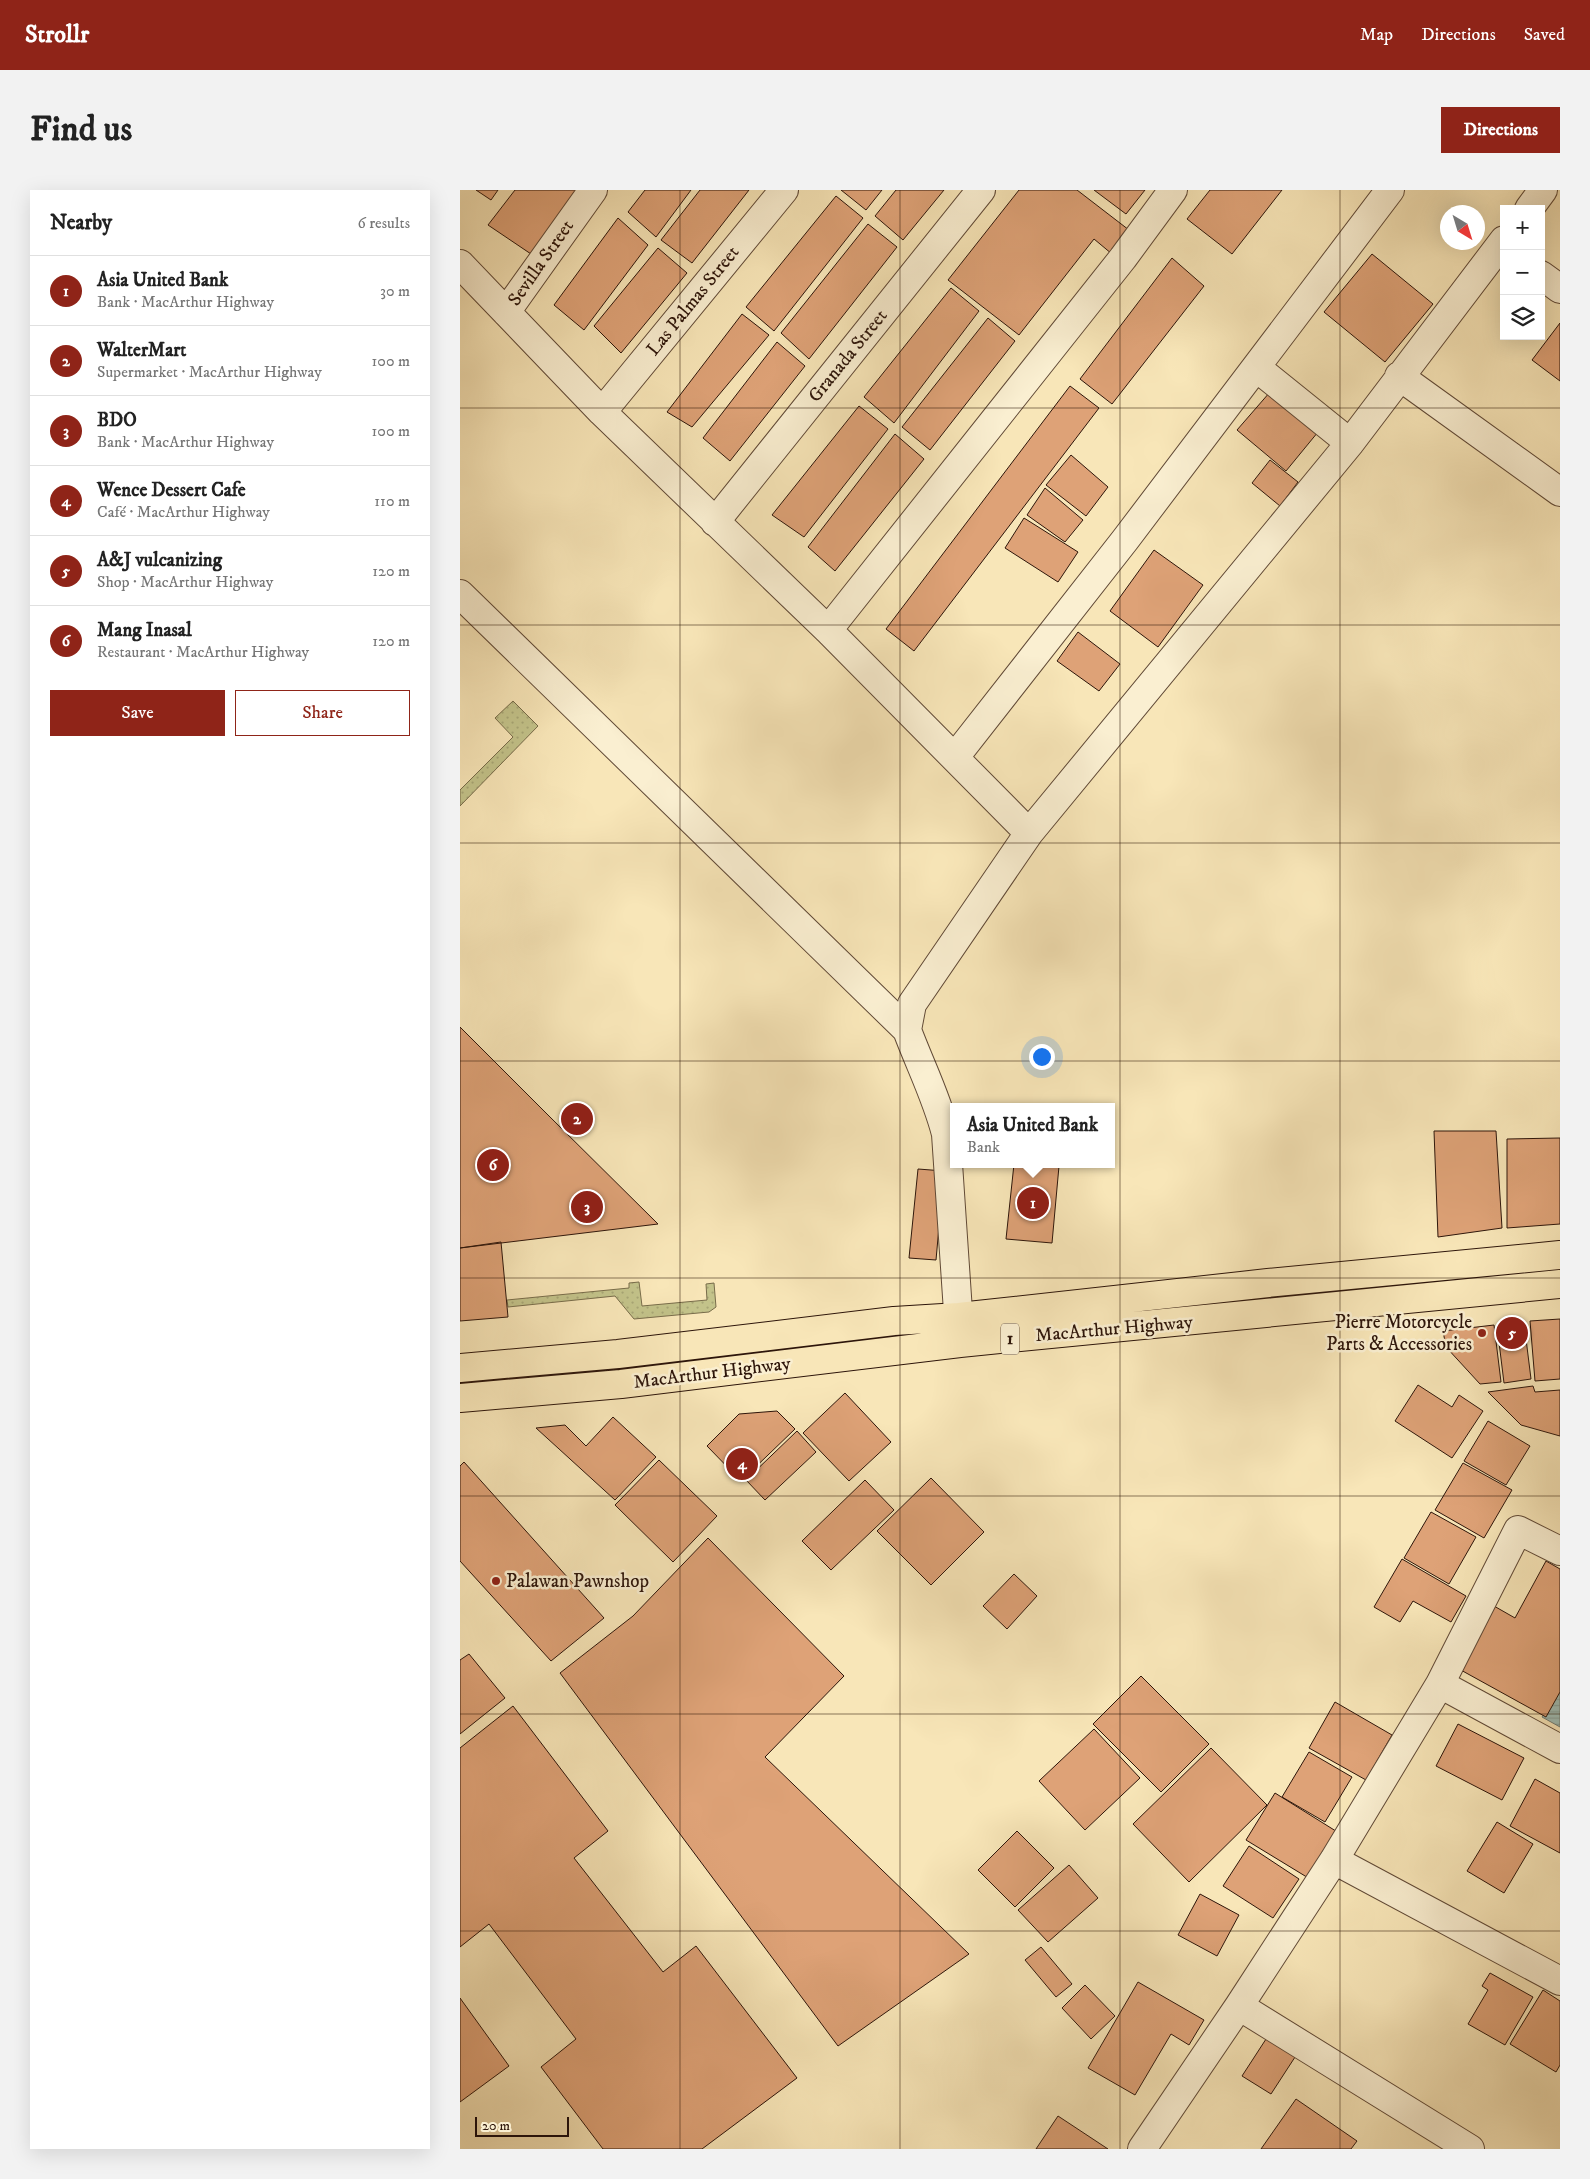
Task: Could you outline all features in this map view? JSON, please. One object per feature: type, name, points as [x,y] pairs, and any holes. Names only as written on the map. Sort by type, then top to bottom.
[{"type":"highway","name":"MacArthur Highway","points":[[460,1368],[628,1353],[894,1321],[958,1317],[1268,1283],[1560,1255]]},
{"type":"highway","name":"MacArthur Highway","points":[[460,1398],[640,1382],[960,1343],[1560,1284]]},
{"type":"street","name":"Sevilla Street","points":[[506,312],[593,190]]},
{"type":"street","name":"Las Palmas Street","points":[[602,412],[784,190]]},
{"type":"street","name":"Granada Street","points":[[715,522],[981,190]]},
{"type":"street","points":[[828,630],[1123,258],[1173,190]]},
{"type":"street","points":[[954,757],[1125,540],[1390,190]]},
{"type":"street","points":[[1531,205],[1543,190]]},
{"type":"street","points":[[907,1030],[912,1004],[1029,833],[1350,443],[1399,376],[1500,248]]},
{"type":"street","points":[[460,264],[602,412],[828,630],[1029,833]]},
{"type":"street","points":[[1545,278],[1560,289]]},
{"type":"street","points":[[1256,368],[1350,443]]},
{"type":"street","points":[[1399,376],[1560,492]]},
{"type":"street","points":[[460,594],[907,1030],[926,1081],[939,1106],[946,1134],[960,1343]]},
{"type":"street","points":[[1142,2149],[1239,2006],[1334,1860],[1440,1684],[1518,1530],[1560,1551]]},
{"type":"street","points":[[1440,1684],[1560,1749]]},
{"type":"street","points":[[1334,1860],[1560,1981]]},
{"type":"street","points":[[1239,2006],[1470,2149]]},
{"type":"green space","points":[[513,701],[538,726],[460,806],[460,790],[513,737],[495,718]]},
{"type":"green space","points":[[639,1282],[642,1306],[707,1300],[706,1284],[714,1283],[716,1307],[709,1312],[634,1319],[615,1296],[508,1307],[507,1300],[629,1288],[629,1283]]},
{"type":"water","points":[[1560,1686],[1560,1727],[1542,1717]]},
{"type":"building","points":[[476,190],[498,190],[491,200]]},
{"type":"building","points":[[515,190],[578,190],[531,254],[488,225]]},
{"type":"building","points":[[645,190],[691,190],[656,237],[628,212]]},
{"type":"building","points":[[700,190],[749,190],[692,263],[661,240]]},
{"type":"building","points":[[841,190],[882,190],[866,210]]},
{"type":"building","points":[[896,190],[944,190],[903,240],[875,216]]},
{"type":"building","points":[[1019,190],[1077,190],[1129,230],[1112,254],[1094,239],[1019,335],[948,280]]},
{"type":"building","points":[[1094,190],[1145,190],[1126,214]]},
{"type":"building","points":[[1210,190],[1282,190],[1232,254],[1187,219]]},
{"type":"building","points":[[836,196],[863,218],[774,331],[746,307]]},
{"type":"building","points":[[618,218],[648,245],[584,330],[554,305]]},
{"type":"building","points":[[868,224],[897,247],[809,359],[781,333]]},
{"type":"building","points":[[658,248],[687,273],[621,353],[594,326]]},
{"type":"building","points":[[1372,254],[1433,304],[1385,362],[1324,312]]},
{"type":"building","points":[[1172,258],[1204,286],[1112,404],[1080,379]]},
{"type":"building","points":[[951,288],[979,311],[894,423],[864,397]]},
{"type":"building","points":[[742,314],[769,335],[692,427],[667,412]]},
{"type":"building","points":[[988,318],[1015,341],[930,450],[902,427]]},
{"type":"building","points":[[1560,323],[1560,381],[1532,360]]},
{"type":"building","points":[[777,342],[805,366],[730,461],[703,438]]},
{"type":"building","points":[[1070,386],[1099,408],[914,651],[886,629]]},
{"type":"building","points":[[1270,392],[1318,432],[1286,471],[1237,430]]},
{"type":"building","points":[[859,406],[888,429],[804,537],[772,515]]},
{"type":"building","points":[[895,434],[924,459],[835,571],[808,547]]},
{"type":"building","points":[[1071,455],[1108,487],[1086,516],[1046,485]]},
{"type":"building","points":[[1270,460],[1298,482],[1280,506],[1252,483]]},
{"type":"building","points":[[1045,488],[1083,520],[1065,542],[1027,515]]},
{"type":"building","points":[[1024,518],[1078,552],[1058,582],[1005,548]]},
{"type":"building","points":[[1154,550],[1203,585],[1158,647],[1110,611]]},
{"type":"building","points":[[1078,632],[1120,664],[1099,691],[1057,661]]},
{"type":"building","points":[[460,1027],[548,1115],[658,1224],[460,1248]]},
{"type":"building","points":[[1434,1131],[1496,1131],[1502,1228],[1438,1237]]},
{"type":"building","points":[[1560,1138],[1560,1224],[1507,1228],[1507,1139]]},
{"type":"building","points":[[1014,1168],[1059,1168],[1052,1243],[1006,1239]]},
{"type":"building","points":[[918,1169],[944,1171],[936,1260],[909,1258]]},
{"type":"building","points":[[501,1242],[508,1317],[460,1321],[460,1248]]},
{"type":"building","points":[[1560,1319],[1560,1379],[1535,1381],[1530,1321]]},
{"type":"building","points":[[1524,1323],[1531,1379],[1504,1383],[1497,1326]]},
{"type":"building","points":[[1494,1325],[1501,1382],[1480,1384],[1446,1347],[1443,1331]]},
{"type":"building","points":[[1418,1385],[1452,1407],[1459,1395],[1483,1411],[1452,1458],[1395,1421]]},
{"type":"building","points":[[1533,1386],[1535,1392],[1560,1390],[1560,1436],[1521,1425],[1488,1392]]},
{"type":"building","points":[[845,1393],[891,1442],[849,1481],[803,1433]]},
{"type":"building","points":[[777,1411],[795,1429],[741,1481],[707,1446],[739,1414]]},
{"type":"building","points":[[613,1417],[656,1457],[615,1500],[536,1428],[565,1425],[586,1446]]},
{"type":"building","points":[[1488,1421],[1530,1446],[1506,1485],[1464,1461]]},
{"type":"building","points":[[797,1431],[816,1452],[765,1500],[746,1480]]},
{"type":"building","points":[[659,1460],[717,1516],[673,1562],[615,1505]]},
{"type":"building","points":[[464,1462],[604,1618],[551,1661],[460,1561],[460,1466]]},
{"type":"building","points":[[1463,1463],[1512,1490],[1484,1538],[1435,1510]]},
{"type":"building","points":[[931,1478],[984,1532],[931,1585],[877,1531]]},
{"type":"building","points":[[865,1480],[894,1510],[831,1570],[802,1541]]},
{"type":"building","points":[[1431,1512],[1476,1537],[1449,1584],[1404,1558]]},
{"type":"building","points":[[708,1538],[844,1676],[765,1757],[969,1954],[838,2046],[560,1673],[633,1616]]},
{"type":"building","points":[[1402,1559],[1466,1596],[1451,1622],[1413,1601],[1400,1622],[1374,1607]]},
{"type":"building","points":[[1546,1561],[1560,1569],[1560,1692],[1546,1717],[1459,1669],[1494,1606],[1515,1618]]},
{"type":"building","points":[[1014,1574],[1037,1596],[1007,1629],[983,1606]]},
{"type":"building","points":[[469,1654],[505,1698],[460,1734],[460,1660]]},
{"type":"building","points":[[1141,1676],[1209,1744],[1161,1792],[1093,1724]]},
{"type":"building","points":[[1335,1702],[1392,1735],[1366,1780],[1309,1748]]},
{"type":"building","points":[[513,1706],[608,1831],[574,1858],[663,1972],[696,1946],[797,2078],[702,2149],[603,2149],[541,2067],[576,2039],[489,1924],[460,1947],[460,1748]]},
{"type":"building","points":[[1458,1724],[1524,1758],[1502,1800],[1436,1766]]},
{"type":"building","points":[[1094,1729],[1140,1778],[1085,1830],[1039,1781]]},
{"type":"building","points":[[1211,1748],[1267,1805],[1189,1882],[1133,1824]]},
{"type":"building","points":[[1309,1752],[1352,1777],[1325,1822],[1282,1797]]},
{"type":"building","points":[[1535,1779],[1560,1793],[1560,1853],[1510,1826]]},
{"type":"building","points":[[1275,1793],[1339,1833],[1310,1879],[1246,1840]]},
{"type":"building","points":[[1497,1822],[1533,1844],[1504,1893],[1467,1871]]},
{"type":"building","points":[[1017,1831],[1054,1868],[1015,1907],[978,1870]]},
{"type":"building","points":[[1249,1846],[1299,1879],[1273,1918],[1223,1886]]},
{"type":"building","points":[[1069,1865],[1098,1898],[1048,1942],[1018,1910]]},
{"type":"building","points":[[1200,1894],[1239,1915],[1217,1956],[1178,1935]]},
{"type":"building","points":[[1041,1947],[1072,1984],[1056,1997],[1025,1960]]},
{"type":"building","points":[[1490,1973],[1533,1997],[1505,2045],[1468,2024],[1488,1990],[1482,1986]]},
{"type":"building","points":[[1138,1982],[1204,2020],[1189,2045],[1171,2034],[1135,2095],[1088,2068]]},
{"type":"building","points":[[1085,1985],[1115,2016],[1091,2039],[1062,2008]]},
{"type":"building","points":[[1543,1990],[1560,2001],[1560,2065],[1556,2072],[1510,2044]]},
{"type":"building","points":[[460,1998],[509,2066],[460,2102]]},
{"type":"building","points":[[1268,2036],[1297,2054],[1271,2094],[1242,2076]]},
{"type":"building","points":[[1296,2099],[1357,2141],[1351,2149],[1261,2149]]},
{"type":"building","points":[[1058,2116],[1108,2149],[1036,2149]]},
{"type":"place","name":"WalterMart","points":[[577,1119]]},
{"type":"place","name":"Mang Inasal","points":[[493,1165]]},
{"type":"place","name":"Asia United Bank","points":[[1033,1203]]},
{"type":"place","name":"BDO","points":[[587,1207]]},
{"type":"place","name":"Pierre Motorcycle Parts & Accessories","points":[[1482,1333]]},
{"type":"place","name":"A&J vulcanizing","points":[[1512,1333]]},
{"type":"place","name":"Wence Dessert Cafe","points":[[742,1464]]},
{"type":"place","name":"Palawan Pawnshop","points":[[496,1581]]}]
